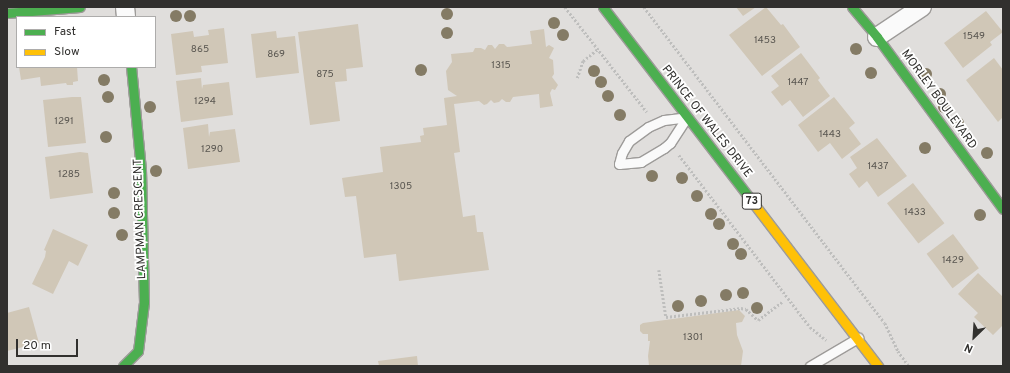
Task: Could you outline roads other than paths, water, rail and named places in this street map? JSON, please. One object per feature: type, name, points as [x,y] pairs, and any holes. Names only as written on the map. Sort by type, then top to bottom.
[{"type":"street","points":[[7,13],[80,7]]},
{"type":"street","name":"PRINCE OF WALES DRIVE","points":[[603,7],[686,118],[858,338],[878,366]]},
{"type":"street","name":"MORLEY BOULEVARD","points":[[852,7],[877,37],[1003,209]]},
{"type":"street","points":[[877,37],[922,7]]},
{"type":"street","name":"LAMPMAN CRESCENT","points":[[123,366],[138,351],[144,302],[141,170],[131,68]]},
{"type":"lane","points":[[686,118],[670,143],[641,162],[633,164],[619,164],[629,141],[655,123],[686,118]]},
{"type":"lane","points":[[810,366],[858,338]]}]
